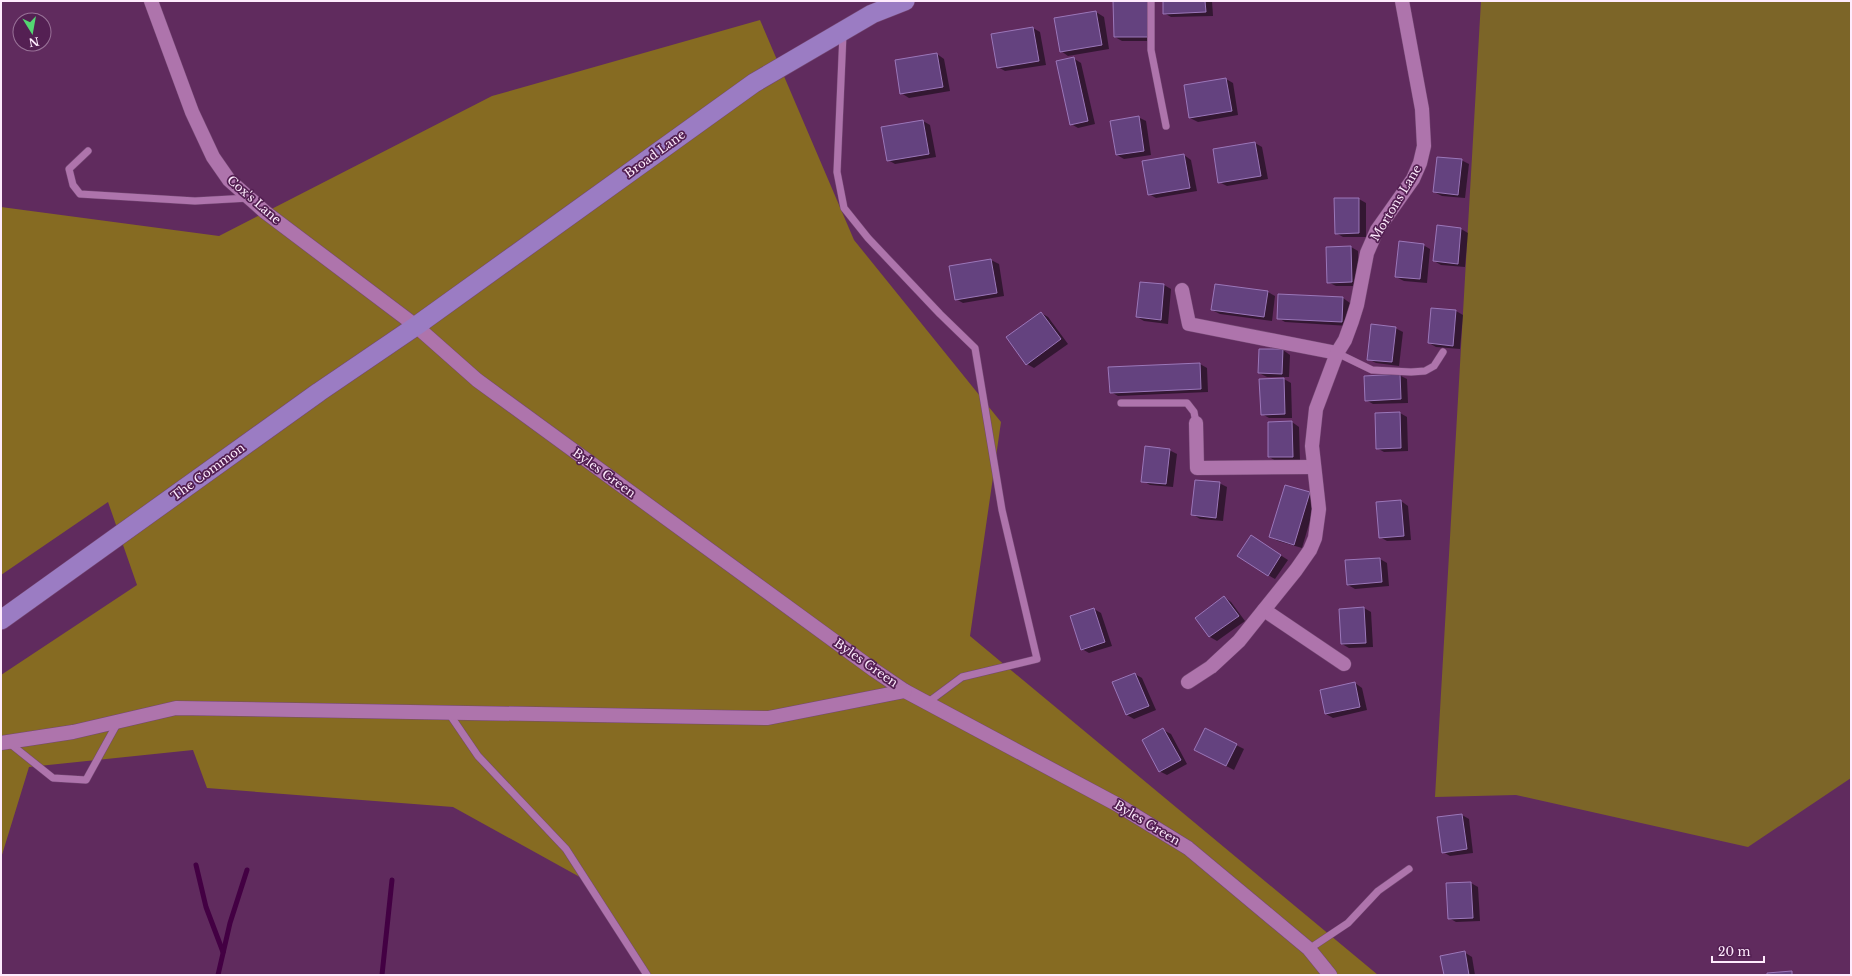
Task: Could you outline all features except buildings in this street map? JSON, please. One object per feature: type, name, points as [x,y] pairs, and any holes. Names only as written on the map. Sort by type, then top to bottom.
[{"type":"street","name":"Cox's Lane","points":[[151,1],[192,112],[213,157],[229,180],[266,212],[416,326]]},
{"type":"street","name":"Broad Lane","points":[[416,326],[754,83],[872,14],[905,1]]},
{"type":"street","name":"Mortons Lane","points":[[1188,682],[1211,667],[1227,654],[1296,570],[1310,550],[1315,538],[1319,509],[1313,467],[1313,439],[1316,409],[1337,353],[1345,340],[1352,321],[1367,253],[1377,230],[1413,179],[1420,163],[1424,146],[1424,128],[1419,90],[1402,1]]},
{"type":"street","points":[[1182,290],[1189,324],[1337,353]]},
{"type":"street","name":"The Common","points":[[1,620],[319,392],[416,326]]},
{"type":"street","name":"Byles Green","points":[[416,326],[478,380],[905,691],[1118,805],[1188,848],[1309,949],[1330,975]]},
{"type":"street","points":[[1196,423],[1197,468],[1313,467]]},
{"type":"street","points":[[1264,610],[1344,664]]},
{"type":"street","points":[[4,742],[73,732],[176,708],[768,718],[905,691]]},
{"type":"lane","points":[[1151,1],[1151,50],[1166,126]]},
{"type":"lane","points":[[844,30],[837,172],[844,208],[868,238],[940,314],[975,348],[1002,510],[1037,660],[962,677],[927,703]]},
{"type":"lane","points":[[88,151],[69,169],[73,185],[80,194],[195,201],[249,198]]},
{"type":"lane","points":[[1337,353],[1372,370],[1412,372],[1425,371],[1434,366],[1443,352]]},
{"type":"lane","points":[[1121,403],[1187,403],[1194,412],[1196,423]]},
{"type":"lane","points":[[448,712],[478,756],[566,849],[648,975]]},
{"type":"lane","points":[[4,742],[53,778],[86,780],[118,722]]},
{"type":"lane","points":[[1309,949],[1348,923],[1378,891],[1409,869]]},
{"type":"shaded area","points":[[1481,1],[1851,1],[1851,778],[1748,847],[1516,795],[1435,797]]},
{"type":"shaded area","points":[[760,20],[854,240],[1001,422],[970,636],[1378,975],[650,975],[587,881],[453,807],[207,788],[193,750],[29,767],[1,858],[1,675],[137,585],[108,502],[1,575],[1,207],[219,236],[492,96]]},
{"type":"waterway","points":[[196,865],[206,907],[223,952]]},
{"type":"waterway","points":[[218,975],[230,923],[247,870]]},
{"type":"waterway","points":[[382,975],[392,880]]}]
